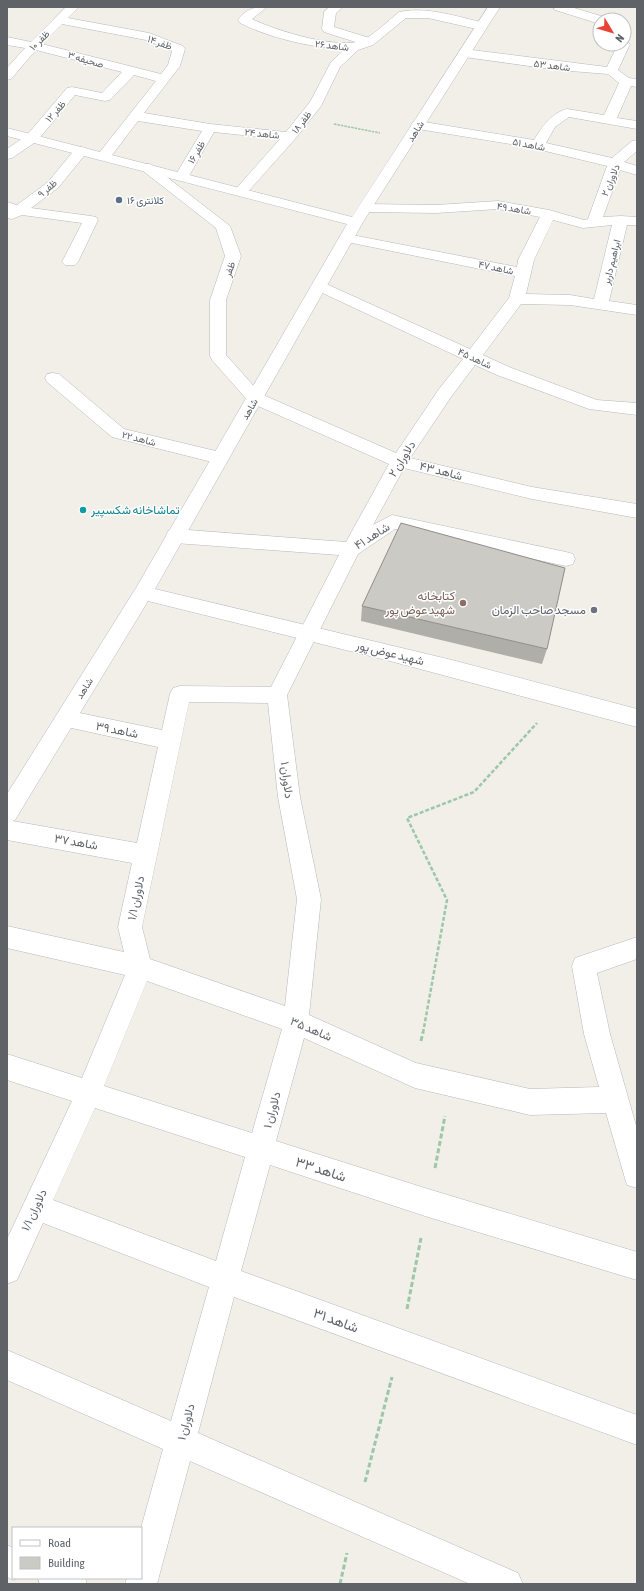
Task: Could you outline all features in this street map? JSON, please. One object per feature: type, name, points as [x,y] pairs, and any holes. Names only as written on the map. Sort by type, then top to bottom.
[{"type":"street","name":"ظفر ۱۰","points":[[7,76],[34,45],[73,7]]},
{"type":"street","name":"شاهد ۲۶","points":[[261,7],[244,20],[264,30],[314,43],[354,47],[369,42],[403,15],[428,14],[481,26]]},
{"type":"street","points":[[337,7],[330,12],[328,29],[369,42]]},
{"type":"street","name":"شاهد","points":[[7,813],[143,593],[356,222],[494,7]]},
{"type":"street","points":[[559,7],[592,17]]},
{"type":"street","name":"ظفر ۱۴","points":[[59,20],[149,37],[178,49],[174,66],[104,156]]},
{"type":"street","name":"صحیفه ۳","points":[[7,41],[34,45],[164,79]]},
{"type":"street","name":"ظفر ۱۸","points":[[240,192],[290,136],[316,103],[335,65],[354,47]]},
{"type":"street","points":[[610,120],[631,83],[611,71],[620,52]]},
{"type":"street","name":"شاهد ۵۳","points":[[464,53],[558,66],[611,71]]},
{"type":"street","points":[[105,97],[131,71]]},
{"type":"street","name":"ظفر ۱۲","points":[[32,138],[72,91],[119,99]]},
{"type":"street","points":[[132,102],[145,104]]},
{"type":"street","points":[[538,145],[550,125],[567,113],[637,124]]},
{"type":"street","name":"شاهد ۲۴","points":[[135,116],[210,128],[290,136]]},
{"type":"street","name":"ظفر ۱۶","points":[[182,176],[210,128]]},
{"type":"street","name":"ظفر","points":[[7,132],[356,222]]},
{"type":"street","name":"شاهد ۵۱","points":[[414,132],[538,145],[615,163],[637,171]]},
{"type":"street","points":[[7,155],[32,138]]},
{"type":"street","name":"دلاوران ۲","points":[[594,223],[615,163],[637,144]]},
{"type":"street","name":"ظفر ۹","points":[[11,212],[53,185],[81,151]]},
{"type":"street","name":"ظفر","points":[[145,167],[223,226],[233,256],[218,300],[218,356],[255,398]]},
{"type":"street","name":"شاهد ۴۹","points":[[366,208],[436,209],[498,205],[549,214],[583,224],[621,220],[637,221]]},
{"type":"street","points":[[11,212],[91,220],[70,262]]},
{"type":"street","points":[[523,273],[526,260],[549,214]]},
{"type":"street","name":"ابراهیم داربر","points":[[600,304],[621,220]]},
{"type":"street","name":"شاهد ۴۷","points":[[347,238],[523,273],[517,299]]},
{"type":"street","name":"شاهد ۴۵","points":[[320,286],[503,371],[595,405],[637,409]]},
{"type":"street","points":[[517,299],[570,300],[637,310]]},
{"type":"street","name":"دلاوران ۲","points":[[310,633],[351,549],[399,461],[445,393],[517,299]]},
{"type":"street","name":"شاهد ۲۲","points":[[53,378],[118,433],[220,458]]},
{"type":"street","name":"شاهد ۴۳","points":[[255,398],[399,461],[532,493],[637,511]]},
{"type":"street","name":"شاهد ۴۱","points":[[175,536],[351,549],[392,522],[566,559]]},
{"type":"street","name":"شهید عوض پور","points":[[143,593],[561,696],[637,718]]},
{"type":"street","points":[[277,695],[310,633]]},
{"type":"street","name":"دلاوران ۱/۱","points":[[7,1270],[89,1092],[140,966],[130,928],[180,694],[277,695]]},
{"type":"street","name":"دلاوران ۱","points":[[141,1584],[296,1022],[308,899],[289,797],[277,695]]},
{"type":"street","name":"شاهد ۳۹","points":[[64,719],[170,741]]},
{"type":"street","name":"شاهد ۳۷","points":[[7,830],[145,855]]},
{"type":"street","name":"شاهد ۳۵","points":[[7,937],[140,966],[296,1022],[415,1075],[530,1102],[616,1100]]},
{"type":"street","points":[[637,948],[584,966],[597,1034],[637,1176]]},
{"type":"street","name":"شاهد ۳۳","points":[[7,1067],[89,1092],[428,1203],[637,1266]]},
{"type":"street","name":"شاهد ۳۱","points":[[36,1207],[225,1279],[637,1430]]},
{"type":"street","points":[[7,1365],[506,1584]]},
{"type":"street","points":[[57,1579],[71,1584]]},
{"type":"path","name":"شاهد ۲۴","points":[[290,136],[327,123],[414,132]]},
{"type":"building","name":"کتابخانه شهید عوض پور","points":[[401,523],[565,568],[547,649],[362,606]]},
{"type":"place","name":"کلانتری ۱۶","points":[[119,200]]},
{"type":"place","name":"تماشاخانه شکسپیر","points":[[83,510]]},
{"type":"place","name":"کتابخانه شهید عوض پور","points":[[463,603]]},
{"type":"place","name":"مسجد صاحب الزمان","points":[[594,610]]}]
